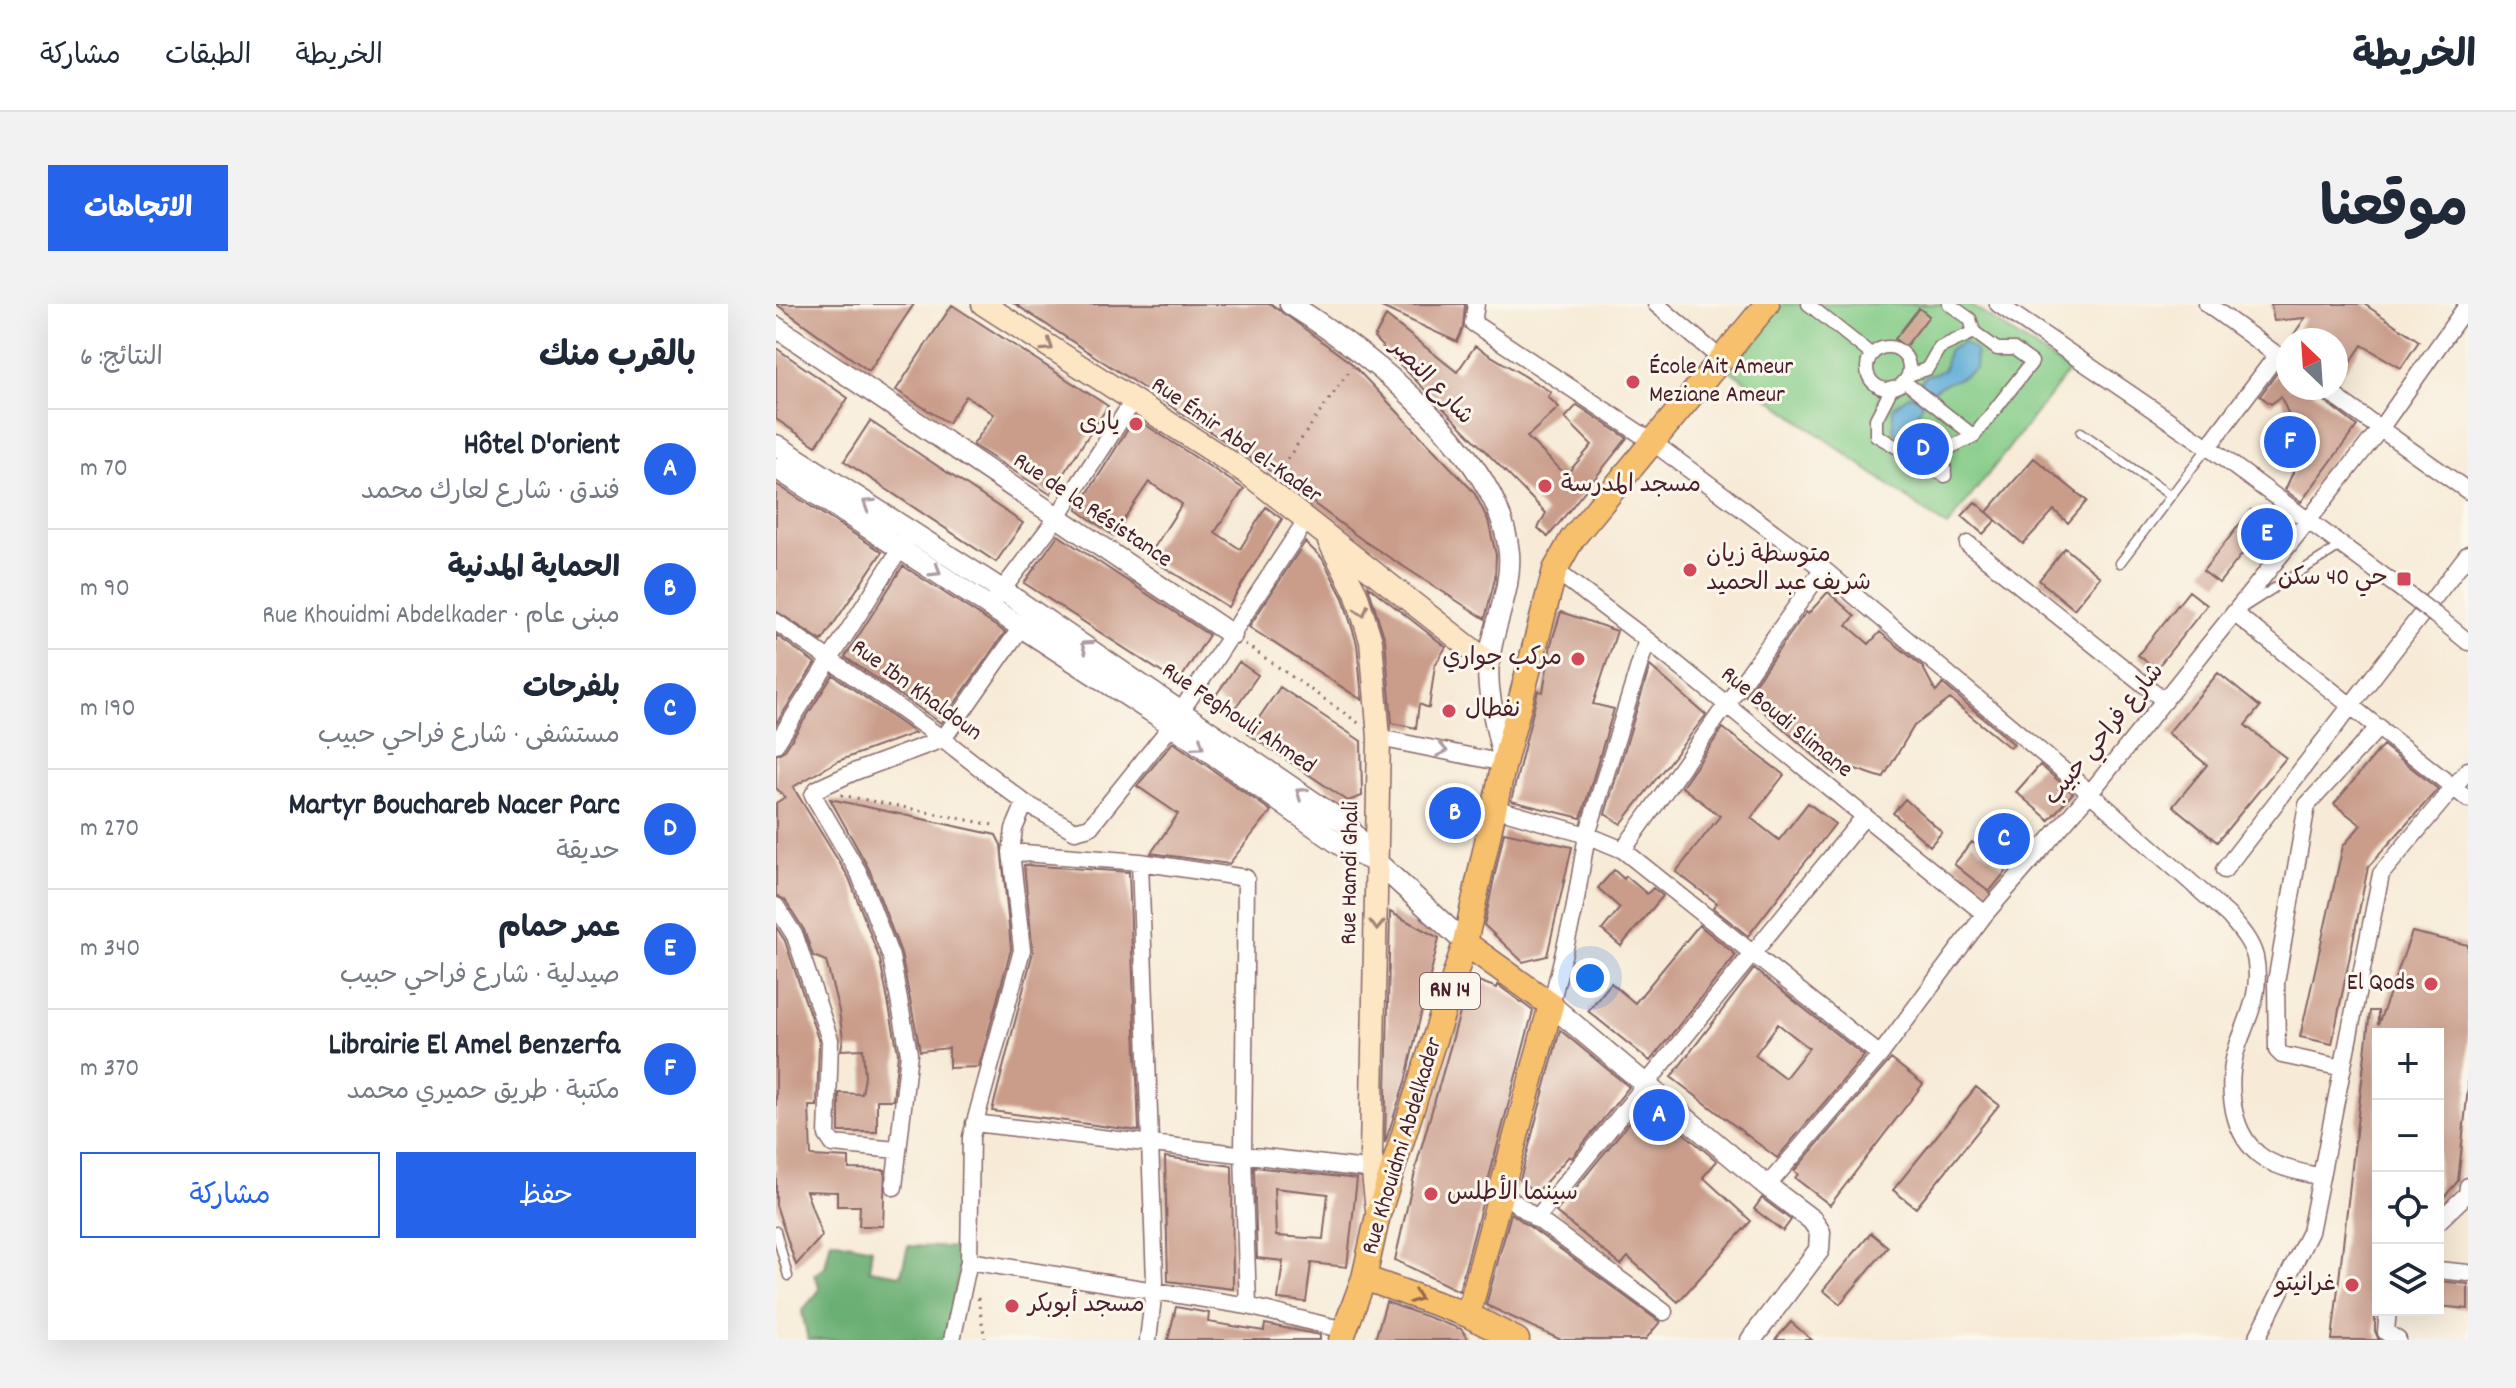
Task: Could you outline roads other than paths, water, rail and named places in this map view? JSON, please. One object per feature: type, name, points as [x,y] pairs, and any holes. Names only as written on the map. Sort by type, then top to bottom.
[{"type":"main road","name":"Rue Émir Abd el-Kader","points":[[983,304],[1267,488],[1307,519],[1329,541],[1488,662]]},
{"type":"main road","name":"RN 14","points":[[1504,763],[1555,570],[1572,539],[1767,304]]},
{"type":"main road","name":"Rue Hamdi Ghali","points":[[1329,541],[1356,593],[1371,641],[1379,738],[1371,1155],[1378,1215]]},
{"type":"main road","name":"Rue Khouidmi Abdelkader","points":[[1342,1335],[1364,1278],[1378,1215],[1465,943],[1504,763]]},
{"type":"main road","points":[[1465,943],[1551,1005],[1468,1315]]},
{"type":"main road","points":[[1364,1278],[1468,1315],[1491,1334],[1517,1340]]},
{"type":"street","name":"شارع النصر","points":[[1290,304],[1363,352],[1449,435],[1500,508],[1509,554],[1504,599],[1488,662],[1504,763]]},
{"type":"street","points":[[1476,304],[1473,323],[1651,441],[1823,569],[2209,897],[2245,935],[2255,956],[2256,998],[2237,1047],[2230,1080],[2233,1109],[2242,1131],[2258,1154],[2287,1168],[2321,1177]]},
{"type":"street","points":[[1656,304],[1721,359]]},
{"type":"street","points":[[1808,304],[1872,355]]},
{"type":"street","points":[[1949,304],[1970,319],[1974,332],[1997,349],[2014,349],[2032,362],[1974,436],[1944,455],[1945,476],[1876,435],[1876,419],[1888,394],[1927,369],[1939,348],[1974,332]]},
{"type":"street","points":[[1998,304],[2208,447],[2435,615],[2465,632]]},
{"type":"street","points":[[2207,304],[2227,310],[2276,353]]},
{"type":"street","name":"شارع فراحي حبيب","points":[[1767,1186],[1880,1055],[1985,914],[2165,701],[2380,429],[2468,304]]},
{"type":"street","name":"Rue de la Résistance","points":[[776,327],[1232,635]]},
{"type":"street","points":[[1888,394],[1877,386],[1867,368],[1872,355],[1884,347],[1898,349],[1907,360],[1907,381]]},
{"type":"street","points":[[2208,447],[2276,367]]},
{"type":"street","points":[[1907,381],[1974,436]]},
{"type":"street","points":[[2340,400],[2468,491]]},
{"type":"street","points":[[996,598],[1056,519],[1133,401]]},
{"type":"street","name":"Rue Feghouli Ahmed","points":[[776,445],[906,540],[1177,718]]},
{"type":"street","name":"Rue Feghouli Ahmed","points":[[776,468],[906,540]]},
{"type":"street","name":"Rue Ibn Khaldoun","points":[[776,622],[943,739],[1025,803],[1075,831],[1082,831],[1090,827],[1177,718],[1307,519]]},
{"type":"street","points":[[776,744],[906,540]]},
{"type":"street","points":[[1968,544],[2165,701]]},
{"type":"street","points":[[2224,870],[2468,554]]},
{"type":"street","points":[[1623,850],[1823,569]]},
{"type":"street","name":"Rue Boudi Slimane","points":[[1555,570],[1647,640],[1985,914]]},
{"type":"street","name":"Rue Feghouli Ahmed","points":[[996,598],[1022,626],[1346,824],[1378,863],[1465,943]]},
{"type":"street","points":[[2234,613],[2468,799]]},
{"type":"street","points":[[894,1187],[909,1053],[891,957],[859,873],[813,795],[817,789],[854,772],[943,739],[1022,626]]},
{"type":"street","points":[[1647,640],[1587,835],[1574,911],[1551,1005],[1812,1220],[1820,1232],[1819,1250],[1751,1340]]},
{"type":"street","points":[[2343,1068],[2282,1055],[2277,1050],[2276,982],[2307,805],[2379,727]]},
{"type":"street","points":[[1379,738],[1504,763]]},
{"type":"street","points":[[2256,1340],[2310,1232],[2381,874],[2468,770]]},
{"type":"street","points":[[952,1340],[975,1262],[974,1123],[1022,950],[1011,852],[1014,829],[1025,803]]},
{"type":"street","points":[[1494,808],[1587,835],[1623,850],[1880,1055]]},
{"type":"street","points":[[1536,1219],[1864,817]]},
{"type":"street","points":[[1011,852],[1140,862],[1246,878],[1243,1154],[1248,1306]]},
{"type":"street","points":[[1140,862],[1154,1292],[1148,1340]]},
{"type":"street","points":[[776,906],[795,936],[830,1040],[827,1135],[833,1144],[897,1150]]},
{"type":"street","points":[[974,1123],[1375,1170]]},
{"type":"street","points":[[2444,1216],[2467,1194],[2468,1186]]},
{"type":"street","points":[[1502,1193],[1664,1312]]},
{"type":"street","points":[[975,1262],[1248,1306],[1342,1335]]},
{"type":"street","points":[[2444,1271],[2468,1273]]},
{"type":"street","points":[[2387,1316],[2386,1332],[2398,1340]]},
{"type":"lane","points":[[2081,432],[2171,496]]},
{"type":"lane","points":[[2120,563],[2208,447]]},
{"type":"lane","points":[[2234,613],[2340,546]]},
{"type":"lane","points":[[776,1231],[788,1276]]},
{"type":"water","points":[[1963,342],[1976,351],[1975,369],[1931,394],[1919,384],[1926,376],[1944,370],[1948,351]]},
{"type":"water","points":[[1911,394],[1923,404],[1917,414],[1921,436],[1910,442],[1893,432],[1893,408]]},
{"type":"place","name":"École Ait Ameur Meziane Ameur","points":[[1633,382]]},
{"type":"place","name":"يارى","points":[[1136,424]]},
{"type":"place","name":"Librairie El Amel Benzerfa","points":[[2290,442]]},
{"type":"place","name":"Martyr Bouchareb Nacer Parc","points":[[1923,449]]},
{"type":"place","name":"مسجد المدرسة","points":[[1545,486]]},
{"type":"place","name":"عمر حمام","points":[[2267,534]]},
{"type":"place","name":"متوسطة زيان شريف عبد الحميد","points":[[1690,570]]},
{"type":"place","name":"حي 40 سكن","points":[[2404,579]]},
{"type":"place","name":"مركب جواري","points":[[1578,659]]},
{"type":"place","name":"نفطال","points":[[1449,711]]},
{"type":"place","name":"الحماية المدنية","points":[[1455,813]]},
{"type":"place","name":"بلفرحات","points":[[2004,839]]},
{"type":"place","name":"El Qods","points":[[2431,984]]},
{"type":"place","name":"Hôtel D'orient","points":[[1659,1115]]},
{"type":"place","name":"سينما الأطلس","points":[[1431,1194]]},
{"type":"place","name":"غرانيتو","points":[[2352,1285]]},
{"type":"place","name":"مسجد أبوبكر","points":[[1012,1306]]}]
